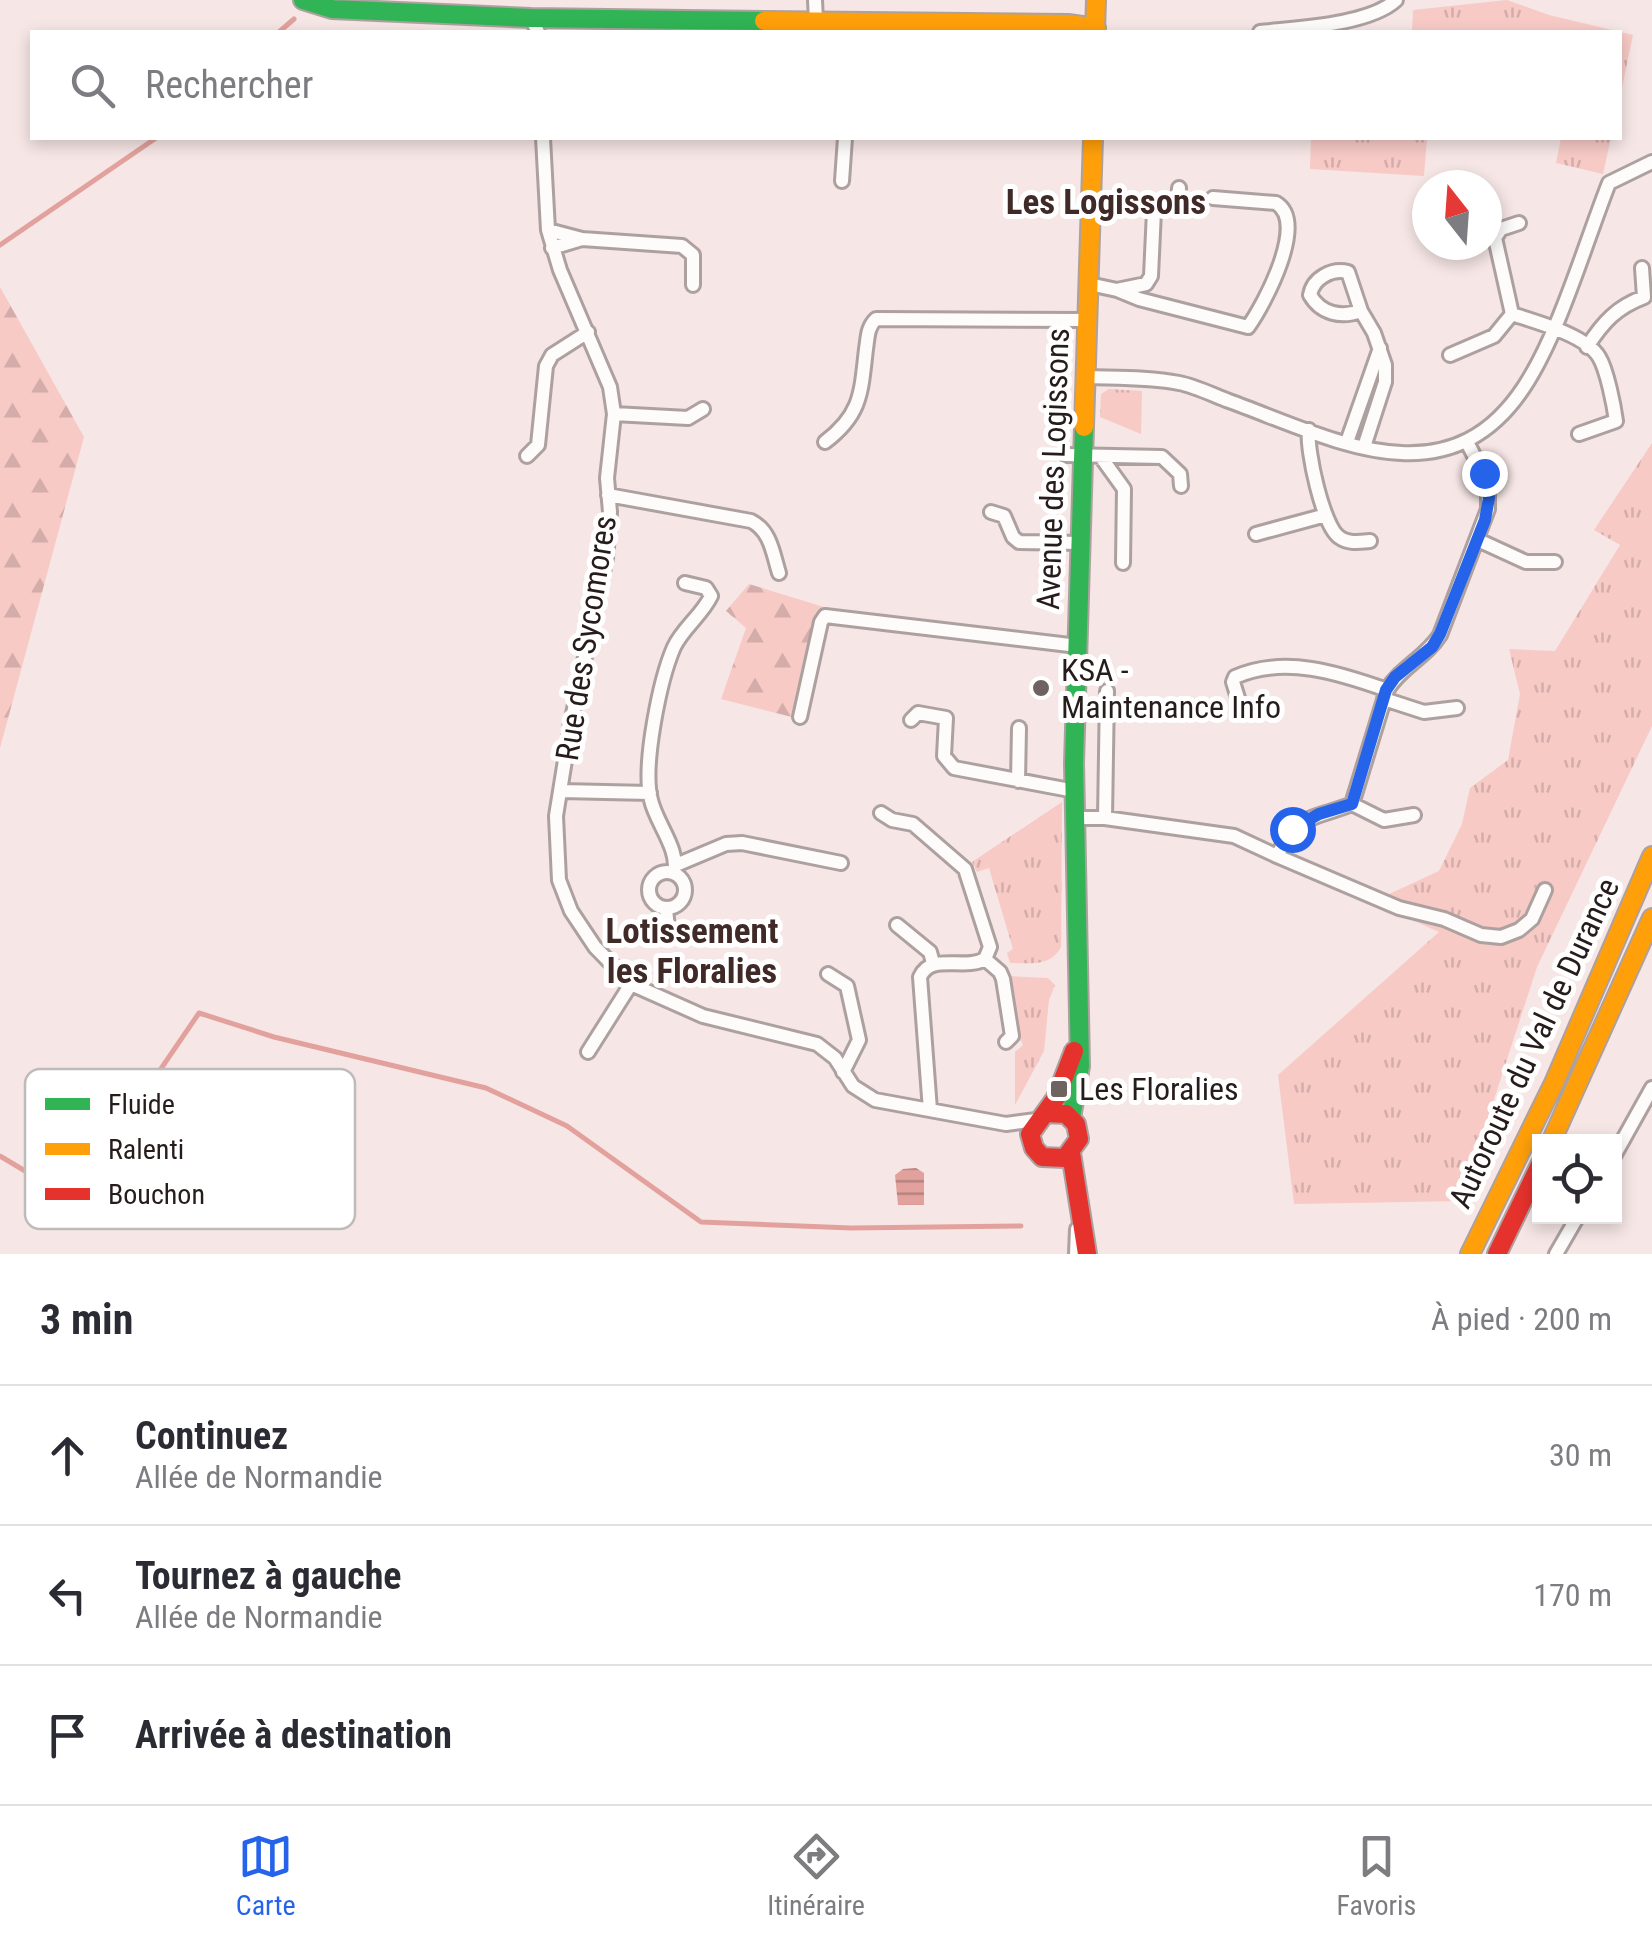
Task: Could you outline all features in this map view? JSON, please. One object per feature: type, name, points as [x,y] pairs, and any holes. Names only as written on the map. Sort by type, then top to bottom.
[{"type":"main road","points":[[303,0],[332,9],[534,25],[816,21],[1068,24],[1096,30],[1096,0]]},
{"type":"main road","name":"Avenue des Logissons","points":[[1071,1118],[1080,1066],[1075,791],[1093,140]]},
{"type":"main road","name":"Autoroute du Val de Durance","points":[[1470,1254],[1554,1083],[1652,856]]},
{"type":"main road","name":"Autoroute du Val de Durance","points":[[1555,1134],[1652,918]]},
{"type":"main road","points":[[1565,1134],[1585,1092],[1620,994]]},
{"type":"main road","name":"Avenue des Logissons","points":[[1041,1116],[1054,1102],[1078,1041]]},
{"type":"main road","points":[[1059,1111],[1071,1118],[1078,1139],[1064,1156],[1042,1156],[1032,1145],[1030,1132],[1041,1116],[1059,1111]]},
{"type":"main road","points":[[1064,1156],[1078,1191],[1087,1254]]},
{"type":"main road","name":"Autoroute du Val de Durance","points":[[1497,1254],[1532,1182]]},
{"type":"main road","points":[[1508,1254],[1532,1204]]},
{"type":"street","points":[[815,0],[816,21]]},
{"type":"street","points":[[1276,30],[1330,23],[1388,7],[1396,0]]},
{"type":"street","name":"Rue des Sycomores","points":[[543,140],[552,248],[610,387],[614,414],[606,558],[571,722],[556,816],[556,859],[563,894],[595,947],[631,984]]},
{"type":"street","points":[[842,181],[845,140]]},
{"type":"street","points":[[1087,377],[1180,383],[1364,448],[1402,455],[1467,442],[1498,421],[1525,386],[1553,328],[1609,182],[1652,162]]},
{"type":"street","points":[[1118,290],[1146,284],[1151,276],[1154,211],[1178,204],[1179,188]]},
{"type":"street","points":[[1089,284],[1248,327],[1284,253],[1289,216],[1276,203],[1213,198]]},
{"type":"street","points":[[1512,314],[1494,238],[1501,229],[1518,224]]},
{"type":"street","points":[[548,230],[582,239],[682,246],[693,255],[693,286]]},
{"type":"street","points":[[552,248],[582,239]]},
{"type":"street","points":[[1587,346],[1622,305],[1644,297],[1642,268]]},
{"type":"street","points":[[1361,311],[1385,365],[1385,382],[1364,448]]},
{"type":"street","points":[[1512,314],[1553,328],[1599,357],[1616,421],[1578,434]]},
{"type":"street","points":[[1450,356],[1494,336],[1512,314]]},
{"type":"street","points":[[825,442],[852,417],[859,403],[868,329],[876,319],[1088,320]]},
{"type":"street","points":[[527,456],[538,445],[546,366],[552,355],[588,332]]},
{"type":"street","points":[[1347,442],[1380,348]]},
{"type":"street","points":[[614,414],[688,418],[703,409]]},
{"type":"street","points":[[1310,430],[1308,452],[1326,516],[1337,536],[1357,543],[1370,541]]},
{"type":"street","points":[[1352,804],[1385,694],[1395,677],[1432,647],[1488,509],[1488,487],[1467,442]]},
{"type":"street","points":[[1084,456],[1162,457],[1180,474],[1181,486]]},
{"type":"street","points":[[1084,456],[1124,489],[1123,563]]},
{"type":"street","points":[[608,495],[751,522],[768,538],[778,573]]},
{"type":"street","points":[[991,512],[1004,516],[1019,542],[1082,543]]},
{"type":"street","points":[[1256,534],[1326,516]]},
{"type":"street","points":[[1478,540],[1526,562],[1555,562]]},
{"type":"street","points":[[666,908],[678,904],[684,894],[650,793],[660,686],[676,643],[711,596],[706,588],[685,582]]},
{"type":"street","points":[[800,718],[821,622],[826,616],[1078,646]]},
{"type":"street","points":[[1238,698],[1235,676],[1260,668],[1294,667],[1327,672],[1424,712],[1457,708]]},
{"type":"street","points":[[1105,818],[1107,691]]},
{"type":"street","points":[[911,720],[918,713],[946,718],[944,756],[954,768],[1075,791]]},
{"type":"street","points":[[1018,781],[1020,728]]},
{"type":"street","points":[[561,791],[650,793]]},
{"type":"street","points":[[1278,856],[1289,833],[1304,820],[1352,804],[1384,820],[1414,814]]},
{"type":"street","points":[[882,813],[892,820],[912,824],[965,870],[990,947],[985,959]]},
{"type":"street","points":[[1075,818],[1105,818],[1234,836],[1399,908],[1444,919],[1481,935],[1500,937],[1519,930],[1532,919],[1545,890]]},
{"type":"street","points":[[666,908],[652,899],[650,882],[663,872],[726,844],[742,842],[841,862]]},
{"type":"street","points":[[666,908],[668,929],[673,935]]},
{"type":"street","points":[[897,925],[930,952],[934,963]]},
{"type":"street","points":[[930,1110],[922,970],[934,963],[969,964],[985,959]]},
{"type":"street","points":[[985,959],[1003,979],[1012,1036],[1006,1042]]},
{"type":"street","points":[[828,974],[847,986],[859,1040],[843,1072]]},
{"type":"street","points":[[588,1052],[631,984],[703,1016],[817,1044],[834,1058],[853,1086],[875,1100],[1006,1124],[1041,1116]]},
{"type":"street","points":[[1622,1142],[1652,1088]]},
{"type":"street","points":[[1006,1124],[1032,1145]]},
{"type":"street","points":[[1076,1254],[1078,1191]]},
{"type":"street","points":[[1556,1254],[1573,1224]]},
{"type":"green space","points":[[1507,0],[1612,30],[1412,30],[1413,10]]},
{"type":"green space","points":[[1622,32],[1633,35],[1622,87]]},
{"type":"green space","points":[[1311,140],[1427,140],[1424,170],[1412,170],[1412,175],[1310,169]]},
{"type":"green space","points":[[1561,140],[1611,140],[1603,174],[1556,163]]},
{"type":"green space","points":[[0,287],[84,437],[0,748]]},
{"type":"green space","points":[[1109,389],[1142,391],[1141,434],[1100,417],[1101,394]]},
{"type":"green space","points":[[1652,443],[1652,726],[1537,967],[1461,1201],[1294,1204],[1278,1075],[1439,932],[1372,902],[1439,871],[1462,824],[1470,788],[1508,760],[1520,694],[1509,649],[1555,651],[1620,545],[1594,530]]},
{"type":"green space","points":[[749,584],[827,608],[796,718],[721,699],[746,628],[726,611]]},
{"type":"green space","points":[[1062,802],[1061,947],[1045,961],[1010,963],[1007,953],[1013,949],[989,868],[977,872],[972,862]]},
{"type":"green space","points":[[1007,976],[1048,978],[1055,985],[1049,1000],[1044,1051],[1015,1105],[1015,1052],[1023,1045]]},
{"type":"shaded area","points":[[916,1168],[924,1173],[924,1205],[898,1205],[895,1175],[903,1169]]},
{"type":"waterway","points":[[281,30],[294,19]]},
{"type":"waterway","points":[[0,245],[153,140]]},
{"type":"waterway","points":[[161,1069],[199,1013],[274,1037],[486,1088],[567,1126],[701,1222],[851,1228],[1021,1226]]},
{"type":"waterway","points":[[0,1156],[25,1171]]},
{"type":"traffic: fast","points":[[303,0],[332,9],[531,18],[764,21]]},
{"type":"traffic: fast","points":[[1071,1118],[1080,1066],[1074,763],[1084,427]]},
{"type":"traffic: slow","points":[[1095,30],[1096,0]]},
{"type":"traffic: slow","points":[[764,21],[1068,24],[1096,28]]},
{"type":"traffic: slow","points":[[1084,427],[1093,140]]},
{"type":"traffic: slow","points":[[1470,1254],[1554,1083],[1652,856]]},
{"type":"traffic: slow","points":[[1555,1134],[1652,918]]},
{"type":"traffic: jam","points":[[1046,1113],[1066,1114],[1076,1124],[1079,1139],[1065,1158],[1042,1157],[1030,1134],[1056,1098],[1074,1051]]},
{"type":"traffic: jam","points":[[1071,1153],[1087,1254]]},
{"type":"traffic: jam","points":[[1497,1254],[1532,1182]]},
{"type":"place","name":"KSA - Maintenance Info","points":[[1041,688]]},
{"type":"place","name":"Les Floralies","points":[[1059,1089]]},
{"type":"district","name":"Les Logissons","points":[[1106,202]]},
{"type":"district","name":"Lotissement les Floralies","points":[[692,951]]},
{"type":"route","points":[[1292,829],[1304,820],[1352,804],[1386,690],[1408,664],[1432,647],[1440,634],[1478,540],[1489,498],[1484,473]]}]
